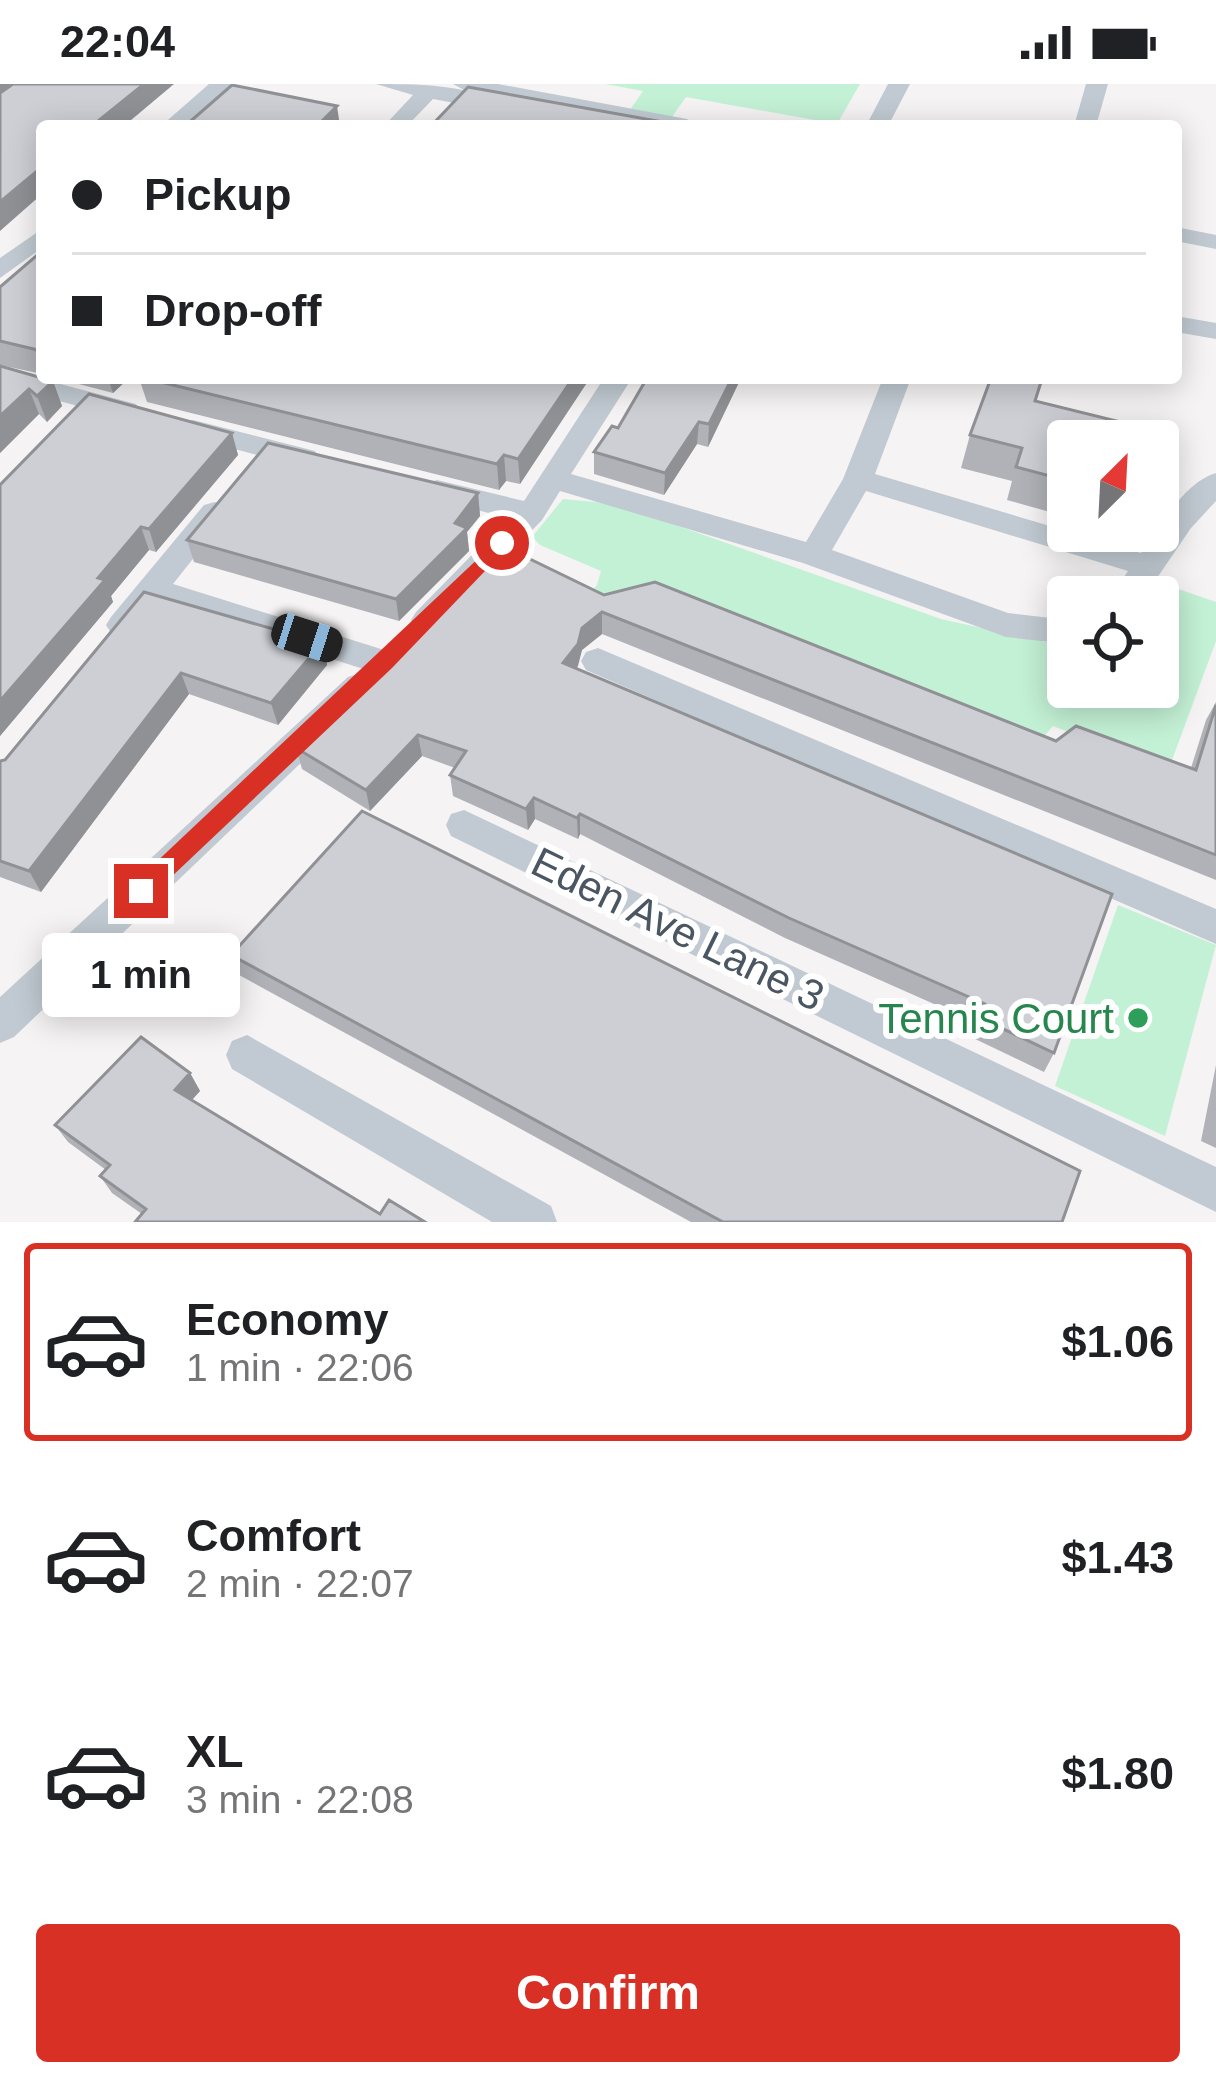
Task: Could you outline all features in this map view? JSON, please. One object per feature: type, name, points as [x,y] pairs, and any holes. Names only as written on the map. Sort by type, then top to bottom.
[{"type":"street","points":[[179,120],[222,84]]},
{"type":"street","points":[[387,84],[575,120]]},
{"type":"street","points":[[464,84],[655,120]]},
{"type":"street","points":[[880,120],[899,84]]},
{"type":"street","points":[[1087,120],[1097,84]]},
{"type":"street","points":[[401,120],[428,92]]},
{"type":"street","points":[[1182,219],[1216,226]]},
{"type":"street","points":[[1182,235],[1216,242]]},
{"type":"street","points":[[0,271],[36,241]]},
{"type":"street","points":[[1182,325],[1216,331]]},
{"type":"street","points":[[0,376],[90,401],[127,401],[265,449],[332,465]]},
{"type":"street","points":[[0,1022],[385,663],[531,513],[614,384]]},
{"type":"street","points":[[814,555],[858,479],[895,384]]},
{"type":"street","points":[[60,432],[90,401]]},
{"type":"street","points":[[107,643],[265,449]]},
{"type":"street","points":[[555,478],[814,555],[1006,625],[1047,630]]},
{"type":"street","points":[[858,479],[1148,566]]},
{"type":"street","points":[[398,481],[531,513]]},
{"type":"street","points":[[1141,576],[1216,483]]},
{"type":"street","points":[[152,589],[385,663]]},
{"type":"street","points":[[598,661],[1216,927]]},
{"type":"street","name":"Eden Ave Lane 3","points":[[464,825],[1216,1190]]},
{"type":"street","points":[[247,1055],[535,1222]]},
{"type":"green space","points":[[605,84],[860,84],[839,120],[815,120],[686,97],[670,120],[628,113],[643,91]]},
{"type":"green space","points":[[563,499],[616,504],[941,619],[1047,642],[1047,708],[1179,708],[1179,589],[1216,602],[1216,641],[1168,771],[1053,726],[1036,746],[577,609],[597,585],[601,571],[540,545],[532,537]]},
{"type":"green space","name":"Tennis Court","points":[[1118,905],[1216,945],[1165,1136],[1055,1086]]},
{"type":"building","points":[[13,84],[144,84],[99,120],[36,120],[36,172],[0,202],[0,93]]},
{"type":"building","points":[[232,85],[337,106],[323,120],[192,120]]},
{"type":"building","points":[[468,87],[652,120],[437,120]]},
{"type":"building","points":[[36,256],[36,350],[0,341],[0,287]]},
{"type":"building","points":[[0,366],[36,376],[36,384],[50,384],[37,396],[29,389],[0,416]]},
{"type":"building","points":[[169,384],[569,384],[518,459],[504,455],[497,464]]},
{"type":"building","points":[[644,384],[729,384],[709,424],[699,422],[665,473],[594,452],[612,426],[618,428]]},
{"type":"building","points":[[989,384],[1040,384],[1035,401],[1112,420],[1047,420],[1047,475],[1016,467],[1022,448],[970,435]]},
{"type":"building","points":[[89,394],[232,433],[149,529],[141,527],[98,578],[105,580],[0,701],[0,485]]},
{"type":"building","points":[[268,443],[478,493],[455,523],[467,528],[396,599],[187,540]]},
{"type":"building","points":[[501,545],[604,595],[655,582],[1056,741],[1076,726],[1196,770],[1216,705],[1216,855],[602,612],[582,628],[578,644],[563,663],[1112,894],[1054,1053],[980,1018],[985,1004],[789,918],[580,814],[577,818],[534,798],[526,809],[450,775],[466,751],[418,735],[366,790],[296,748]]},
{"type":"building","points":[[144,592],[322,643],[271,703],[181,673],[29,871],[0,861],[0,761]]},
{"type":"building","points":[[362,811],[1080,1171],[1062,1222],[723,1222],[231,955]]},
{"type":"building","points":[[141,1037],[190,1073],[175,1090],[380,1214],[389,1200],[425,1222],[135,1222],[146,1209],[100,1176],[110,1165],[55,1125]]},
{"type":"place","name":"Tennis Court","points":[[1138,1018]]},
{"type":"route","points":[[141,891],[385,663],[502,543]]}]
